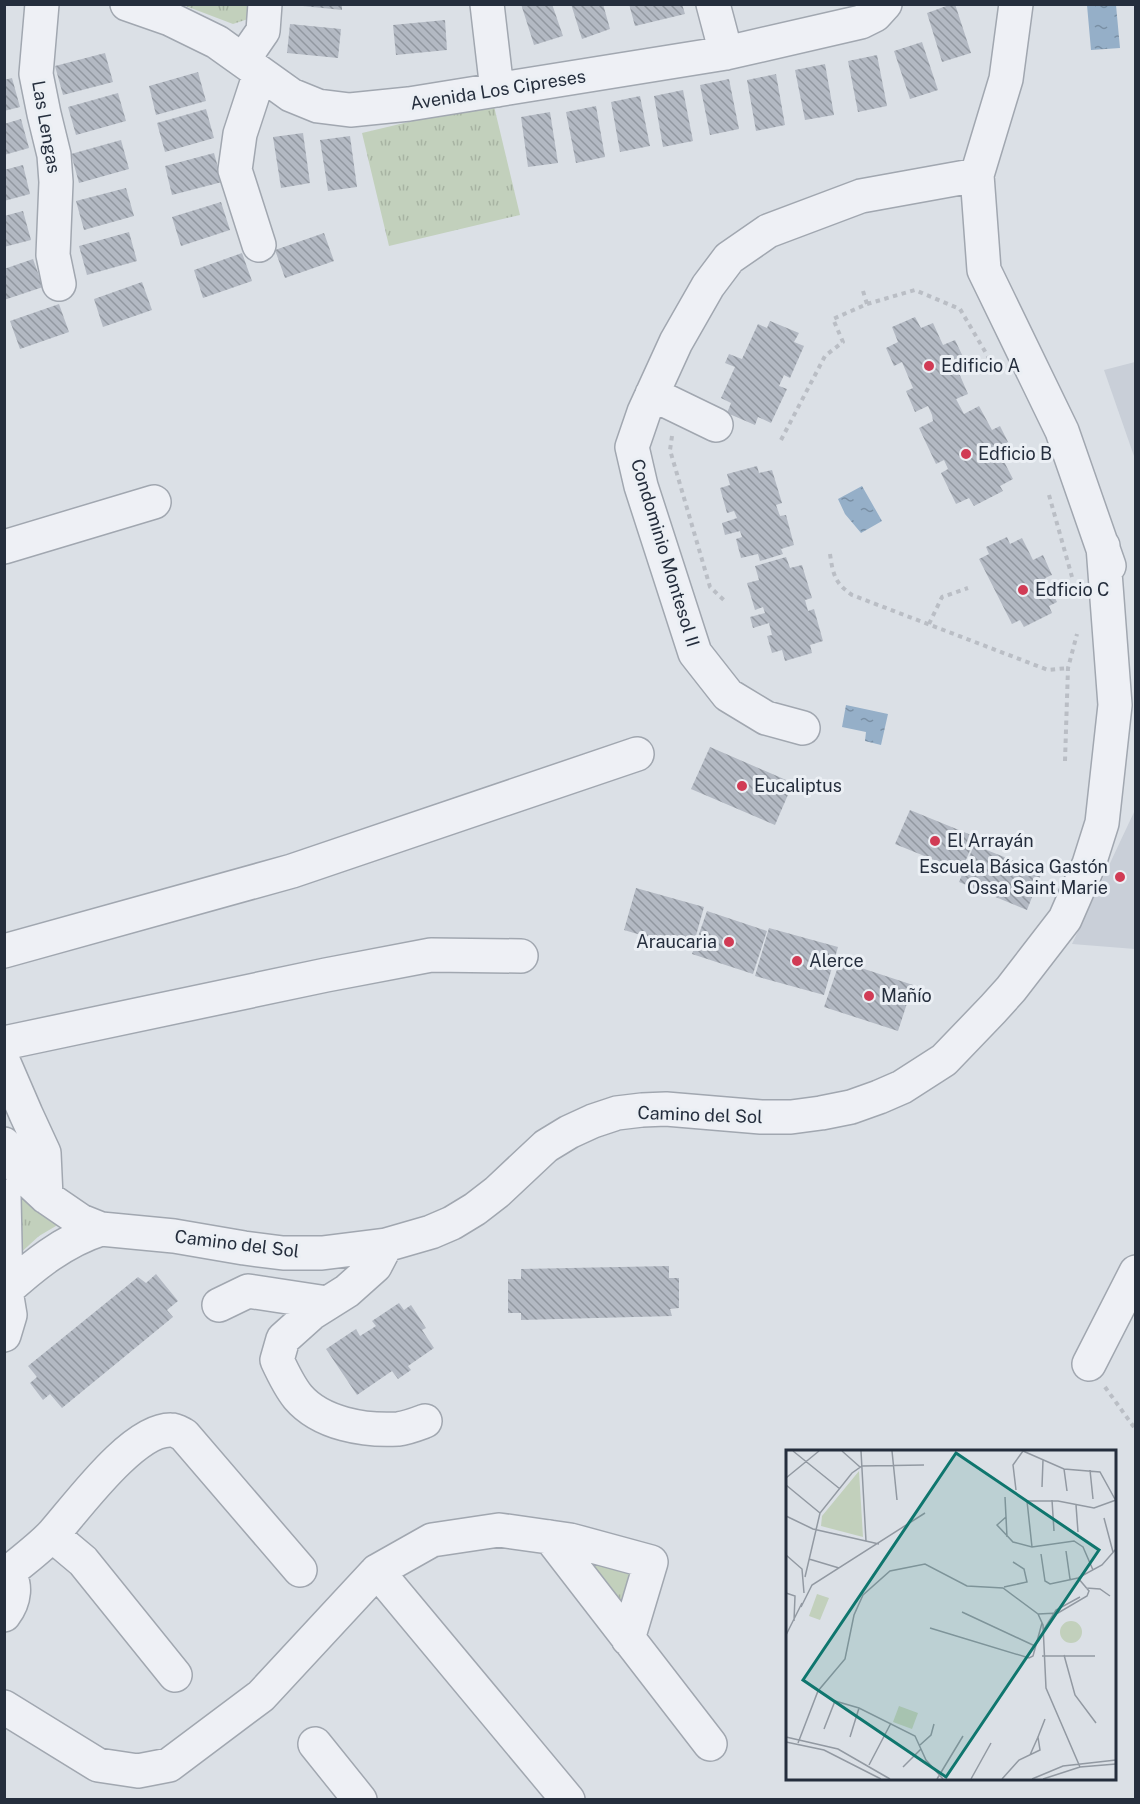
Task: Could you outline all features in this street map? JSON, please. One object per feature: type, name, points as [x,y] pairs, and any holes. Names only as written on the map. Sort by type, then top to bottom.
[{"type":"street","name":"Las Lengas","points":[[42,4],[36,74],[54,155],[56,182],[53,255],[59,284]]},
{"type":"street","name":"Avenida Los Cipreses","points":[[127,4],[170,19],[217,42],[291,95],[318,106],[350,110],[409,104],[726,53],[861,22],[875,15],[885,5]]},
{"type":"street","points":[[259,245],[235,170],[252,66],[263,31],[265,4]]},
{"type":"street","points":[[487,4],[497,90]]},
{"type":"street","points":[[713,4],[726,53]]},
{"type":"street","name":"Camino del Sol","points":[[5,1151],[31,1183],[46,1197],[81,1221],[101,1229],[174,1236],[283,1253],[322,1253],[386,1245],[431,1232],[460,1218],[497,1192],[546,1146],[568,1132],[617,1113],[666,1110],[791,1117],[851,1107],[879,1097],[944,1060],[999,1003],[1065,920],[1089,864],[1102,823],[1114,705],[1128,686],[1125,622],[1103,546],[1062,431],[984,270],[977,175],[1006,79],[1016,4]]},
{"type":"street","name":"Condominio Montesol II","points":[[803,728],[766,718],[728,695],[695,653],[641,486],[632,447],[652,394],[676,342],[708,286],[729,258],[768,231],[861,196],[977,175]]},
{"type":"street","points":[[652,394],[716,425]]},
{"type":"street","points":[[4,547],[154,502]]},
{"type":"street","points":[[4,951],[292,871],[637,754]]},
{"type":"street","points":[[4,1043],[431,955],[521,956]]},
{"type":"street","points":[[4,1063],[44,1153],[46,1197]]},
{"type":"street","points":[[4,1196],[5,1292],[10,1316],[4,1335]]},
{"type":"street","points":[[5,1292],[44,1258],[88,1233],[101,1229]]},
{"type":"street","points":[[386,1245],[375,1266],[347,1291],[312,1313],[284,1339],[277,1360],[299,1398],[318,1413],[342,1423],[400,1429],[425,1421]]},
{"type":"street","points":[[1089,1364],[1136,1272]]},
{"type":"street","points":[[219,1305],[248,1291],[327,1303]]},
{"type":"street","points":[[4,1615],[9,1609],[14,1592],[12,1582],[6,1572],[52,1535],[111,1468],[144,1438],[163,1431],[174,1430],[184,1435],[300,1570]]},
{"type":"street","points":[[4,1707],[98,1765],[138,1771],[169,1765],[261,1696],[377,1570],[432,1540],[499,1530],[570,1540],[651,1562],[628,1639]]},
{"type":"street","points":[[52,1535],[83,1561],[175,1675]]},
{"type":"street","points":[[550,1538],[710,1744]]},
{"type":"street","points":[[377,1570],[568,1800]]},
{"type":"street","points":[[315,1744],[360,1800]]},
{"type":"path","points":[[781,440],[825,356],[843,342],[833,319],[867,304],[915,290],[960,309],[996,371]]},
{"type":"path","points":[[862,291],[867,304]]},
{"type":"path","points":[[684,409],[672,433],[670,450],[710,587],[726,602]]},
{"type":"path","points":[[1046,485],[1056,526],[1074,580]]},
{"type":"path","points":[[830,554],[833,574],[840,587],[852,595],[1048,669],[1068,668]]},
{"type":"path","points":[[929,624],[942,597],[969,588]]},
{"type":"path","points":[[1065,760],[1068,668],[1079,626]]},
{"type":"path","points":[[1089,1364],[1136,1430]]},
{"type":"shaded area","points":[[1136,362],[1135,459],[1104,370]]},
{"type":"shaded area","name":"Escuela Básica Gastón Ossa Saint Marie","points":[[1135,810],[1135,949],[1072,944]]},
{"type":"green space","points":[[183,5],[247,5],[248,19],[233,24]]},
{"type":"green space","points":[[493,102],[520,215],[389,246],[362,133]]},
{"type":"green space","points":[[15,1194],[61,1223],[39,1236],[16,1257]]},
{"type":"green space","points":[[586,1558],[636,1573],[627,1603],[620,1605]]},
{"type":"water","points":[[1087,5],[1116,5],[1120,48],[1091,50]]},
{"type":"water","points":[[862,486],[882,521],[861,533],[845,514],[838,499]]},
{"type":"water","points":[[846,705],[888,714],[881,745],[865,741],[866,732],[842,727]]},
{"type":"building","points":[[303,4],[342,4],[342,10],[303,6]]},
{"type":"building","points":[[521,4],[552,4],[563,36],[534,45]]},
{"type":"building","points":[[571,4],[603,4],[610,29],[582,39]]},
{"type":"building","points":[[629,4],[682,4],[685,14],[635,26]]},
{"type":"building","points":[[955,4],[971,53],[942,62],[927,13]]},
{"type":"building","points":[[445,20],[447,50],[396,55],[393,25]]},
{"type":"building","points":[[290,24],[341,29],[338,58],[287,53]]},
{"type":"building","points":[[922,42],[938,90],[910,99],[894,51]]},
{"type":"building","points":[[105,53],[113,82],[63,95],[55,66]]},
{"type":"building","points":[[877,55],[887,106],[858,112],[848,61]]},
{"type":"building","points":[[825,64],[834,115],[805,120],[795,70]]},
{"type":"building","points":[[198,72],[206,101],[156,115],[149,86]]},
{"type":"building","points":[[776,74],[785,125],[756,131],[747,80]]},
{"type":"building","points":[[12,78],[20,107],[4,111],[4,80]]},
{"type":"building","points":[[729,79],[739,129],[710,135],[700,85]]},
{"type":"building","points":[[683,90],[693,141],[663,147],[654,96]]},
{"type":"building","points":[[118,93],[126,121],[76,135],[68,107]]},
{"type":"building","points":[[640,96],[650,146],[620,152],[611,102]]},
{"type":"building","points":[[596,106],[605,157],[576,163],[566,112]]},
{"type":"building","points":[[206,109],[214,138],[165,152],[157,123]]},
{"type":"building","points":[[550,112],[558,163],[528,167],[521,117]]},
{"type":"building","points":[[21,119],[29,148],[4,155],[4,124]]},
{"type":"building","points":[[303,133],[310,183],[281,188],[273,137]]},
{"type":"building","points":[[350,136],[357,187],[328,191],[320,140]]},
{"type":"building","points":[[121,140],[129,169],[79,183],[71,154]]},
{"type":"building","points":[[214,153],[222,182],[172,195],[165,166]]},
{"type":"building","points":[[23,165],[30,194],[4,201],[4,170]]},
{"type":"building","points":[[126,188],[134,216],[84,230],[76,201]]},
{"type":"building","points":[[221,202],[230,230],[181,246],[172,217]]},
{"type":"building","points":[[23,211],[31,240],[4,247],[4,216]]},
{"type":"building","points":[[129,232],[137,261],[87,275],[79,246]]},
{"type":"building","points":[[324,233],[334,261],[285,278],[275,250]]},
{"type":"building","points":[[242,253],[252,281],[203,298],[194,270]]},
{"type":"building","points":[[33,259],[43,287],[4,300],[4,269]]},
{"type":"building","points":[[142,282],[152,310],[103,327],[94,299]]},
{"type":"building","points":[[59,304],[69,332],[20,349],[10,321]]},
{"type":"building","points":[[915,317],[921,328],[933,323],[943,345],[955,340],[965,361],[956,366],[968,394],[956,399],[964,414],[979,406],[992,430],[1000,426],[1008,442],[997,448],[1013,479],[1000,486],[1003,491],[974,506],[969,498],[956,504],[941,473],[948,469],[944,460],[936,464],[919,428],[933,421],[928,406],[915,412],[906,391],[913,388],[902,362],[894,366],[886,348],[898,342],[892,327]]},
{"type":"building","points":[[770,321],[799,333],[794,342],[804,346],[790,378],[784,375],[779,386],[787,389],[771,423],[758,417],[755,425],[727,413],[731,403],[721,398],[735,367],[725,363],[729,354],[742,359],[758,324],[767,328]]},
{"type":"building","points":[[757,466],[759,473],[772,470],[782,503],[776,505],[780,516],[786,515],[794,545],[781,549],[783,554],[760,561],[758,554],[741,558],[736,539],[742,537],[740,531],[725,535],[722,523],[737,518],[734,511],[727,513],[720,488],[730,485],[727,474]]},
{"type":"building","name":"Edficio C","points":[[1007,537],[1010,544],[1022,538],[1033,560],[1043,555],[1052,575],[1045,578],[1057,602],[1049,606],[1052,613],[1024,627],[1020,620],[1012,624],[979,559],[989,554],[986,547]]},
{"type":"building","points":[[786,557],[790,568],[802,565],[812,598],[805,600],[808,611],[814,609],[823,641],[810,645],[812,653],[785,661],[782,650],[772,653],[767,636],[772,635],[769,623],[753,628],[750,617],[765,613],[763,607],[755,610],[747,583],[759,580],[755,566]]},
{"type":"building","name":"Eucaliptus","points":[[710,747],[793,783],[775,825],[691,789]]},
{"type":"building","name":"El Arrayán","points":[[910,810],[976,837],[961,871],[895,844]]},
{"type":"building","points":[[974,845],[1042,872],[1027,910],[959,882]]},
{"type":"building","points":[[636,888],[704,907],[692,950],[624,930]]},
{"type":"building","name":"Araucaria","points":[[707,911],[767,931],[753,974],[692,954]]},
{"type":"building","name":"Alerce","points":[[769,928],[838,947],[824,995],[755,976]]},
{"type":"building","name":"Mañío","points":[[840,961],[913,985],[898,1031],[824,1007]]},
{"type":"building","points":[[669,1266],[669,1278],[679,1278],[679,1308],[670,1309],[672,1316],[521,1320],[521,1313],[508,1313],[508,1279],[521,1279],[521,1269]]},
{"type":"building","points":[[156,1274],[178,1301],[167,1310],[173,1317],[62,1408],[50,1394],[43,1400],[30,1383],[37,1377],[28,1366],[138,1277],[146,1283]]},
{"type":"building","points":[[399,1303],[404,1310],[411,1305],[426,1328],[422,1330],[434,1348],[408,1366],[411,1370],[398,1379],[392,1371],[357,1395],[326,1349],[356,1329],[360,1336],[376,1326],[372,1321]]},
{"type":"place","name":"Edificio A","points":[[929,366]]},
{"type":"place","name":"Edficio B","points":[[966,454]]},
{"type":"place","name":"Edficio C","points":[[1023,590]]},
{"type":"place","name":"Eucaliptus","points":[[742,786]]},
{"type":"place","name":"El Arrayán","points":[[935,841]]},
{"type":"place","name":"Escuela Básica Gastón Ossa Saint Marie","points":[[1120,877]]},
{"type":"place","name":"Araucaria","points":[[729,942]]},
{"type":"place","name":"Alerce","points":[[797,961]]},
{"type":"place","name":"Mañío","points":[[869,996]]}]
